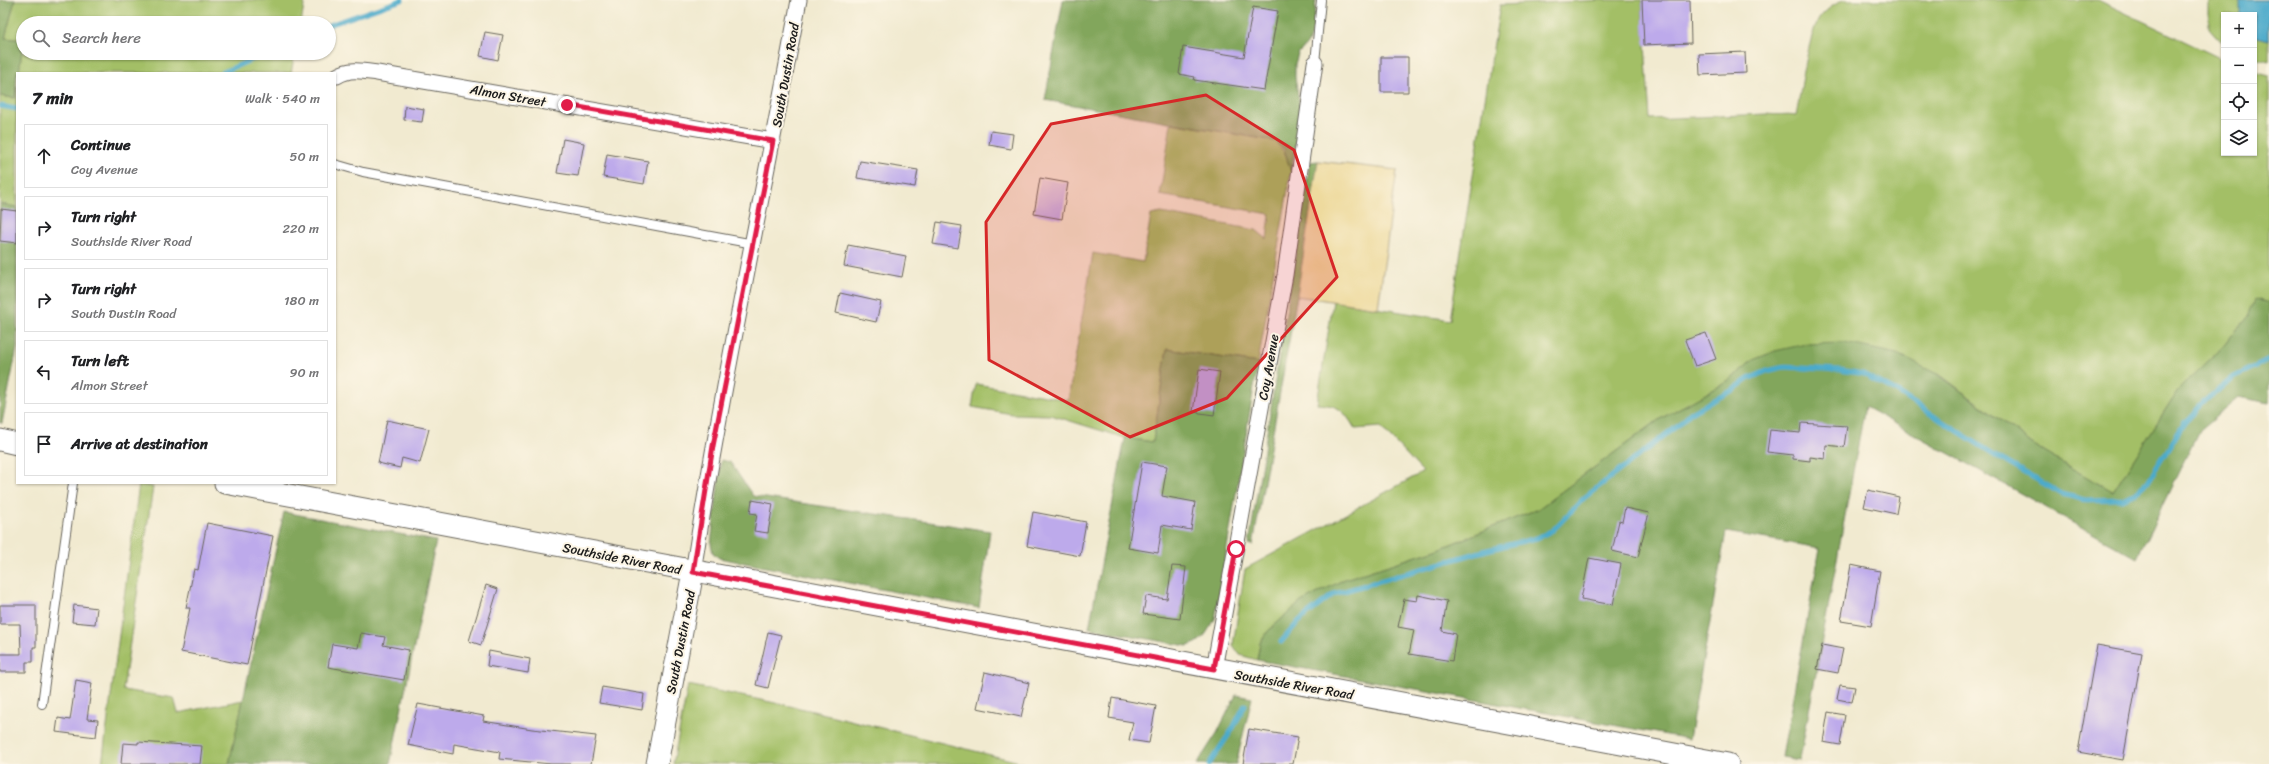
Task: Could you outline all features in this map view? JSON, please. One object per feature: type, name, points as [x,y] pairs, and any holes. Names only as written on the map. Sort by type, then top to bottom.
[{"type":"main road","points":[[0,440],[16,444]]},
{"type":"main road","name":"Southside River Road","points":[[229,484],[693,572],[1728,764]]},
{"type":"main road","name":"South Dustin Road","points":[[657,764],[693,572]]},
{"type":"street","name":"South Dustin Road","points":[[693,572],[713,446],[754,244],[799,0]]},
{"type":"street","name":"Coy Avenue","points":[[1214,669],[1285,275],[1315,63]]},
{"type":"street","name":"Almon Street","points":[[336,78],[345,72],[355,70],[377,73],[773,141]]},
{"type":"lane","points":[[1315,63],[1321,0]]},
{"type":"lane","points":[[336,164],[370,173],[754,244]]},
{"type":"lane","points":[[42,704],[73,484]]},
{"type":"highlighted area","points":[[1206,95],[1294,150],[1337,277],[1227,398],[1130,437],[989,360],[986,222],[1051,124]]},
{"type":"green space","points":[[0,0],[15,0],[5,38],[16,39],[16,60],[21,60],[19,72],[16,72],[15,98],[0,96]]},
{"type":"green space","points":[[15,0],[305,0],[302,16],[16,16],[16,39],[5,38]]},
{"type":"green space","points":[[1063,0],[1316,0],[1313,29],[1308,43],[1298,54],[1295,64],[1295,77],[1301,113],[1291,172],[1284,149],[1275,141],[1045,100]]},
{"type":"green space","points":[[1603,0],[1642,0],[1650,119],[1767,114],[1796,115],[1808,51],[1815,27],[1824,13],[1843,0],[2098,0],[2221,59],[2221,156],[2257,156],[2257,73],[2269,76],[2269,304],[2255,301],[2248,316],[2221,349],[2178,390],[2113,492],[2043,452],[1939,374],[1753,360],[1729,381],[1660,419],[1538,509],[1436,550],[1345,579],[1301,602],[1269,630],[1260,643],[1257,660],[1240,655],[1233,645],[1245,569],[1423,472],[1381,427],[1355,429],[1348,417],[1336,407],[1317,404],[1333,301],[1450,320],[1500,5]]},
{"type":"green space","points":[[2209,0],[2269,0],[2269,62],[2257,59],[2257,12],[2221,12],[2221,42],[2209,28]]},
{"type":"green space","points":[[21,60],[294,60],[291,72],[19,72]]},
{"type":"green space","points":[[16,92],[16,207],[0,204],[0,96],[15,98]]},
{"type":"green space","points":[[1171,123],[1275,141],[1287,158],[1291,172],[1258,363],[1167,349],[1153,442],[1125,438],[1051,415],[1012,414],[972,407],[976,384],[1068,400],[1093,253],[1143,262],[1151,215],[1161,213],[1256,230],[1267,239],[1270,214],[1160,195]]},
{"type":"green space","points":[[1318,161],[1297,296],[1253,545],[1249,544],[1310,162]]},
{"type":"green space","points":[[0,204],[16,207],[16,353],[2,423],[0,423]]},
{"type":"green space","points":[[2255,300],[2269,304],[2269,403],[2238,397],[2199,430],[2137,558],[1865,407],[1800,760],[1782,757],[1820,548],[1726,532],[1689,739],[1257,660],[1260,643],[1269,630],[1301,602],[1345,579],[1436,550],[1538,509],[1660,419],[1729,381],[1753,360],[1775,351],[1806,344],[1845,343],[1897,354],[1939,375],[2043,452],[2113,492],[2178,390],[2221,349],[2248,316]]},
{"type":"green space","points":[[1167,349],[1258,363],[1215,619],[1201,640],[1187,646],[1089,628],[1125,438],[1153,442]]},
{"type":"green space","points":[[721,460],[730,462],[753,496],[990,531],[979,608],[719,558],[713,553],[711,544]]},
{"type":"green space","points":[[139,484],[153,487],[123,690],[174,698],[178,713],[243,700],[229,764],[102,764]]},
{"type":"green space","points":[[284,512],[436,541],[390,764],[229,764]]},
{"type":"green space","points":[[688,685],[809,710],[1027,764],[673,764]]},
{"type":"green space","points":[[1236,695],[1252,698],[1236,764],[1197,764],[1217,733]]},
{"type":"sand","points":[[1318,161],[1397,170],[1378,308],[1297,296]]},
{"type":"water","points":[[2240,0],[2269,0],[2269,40],[2257,37],[2257,12],[2240,12]]},
{"type":"building","points":[[1642,0],[1690,0],[1691,43],[1644,45]]},
{"type":"building","points":[[1253,7],[1278,11],[1264,90],[1194,80],[1195,77],[1179,74],[1183,47],[1244,57]]},
{"type":"building","points":[[485,32],[503,35],[498,60],[480,56]]},
{"type":"building","points":[[1745,52],[1746,73],[1700,75],[1699,54]]},
{"type":"building","points":[[1381,57],[1408,57],[1408,92],[1381,92]]},
{"type":"building","points":[[405,106],[424,109],[422,122],[404,120]]},
{"type":"building","points":[[991,131],[1013,134],[1011,149],[989,145]]},
{"type":"building","points":[[563,139],[584,143],[578,176],[557,173]]},
{"type":"building","points":[[607,154],[648,161],[644,184],[603,177]]},
{"type":"building","points":[[860,161],[918,170],[915,187],[857,178]]},
{"type":"building","points":[[1040,178],[1068,183],[1062,219],[1034,214]]},
{"type":"building","points":[[1,209],[16,211],[16,243],[0,241]]},
{"type":"building","points":[[937,222],[962,226],[958,248],[933,244]]},
{"type":"building","points":[[848,245],[906,256],[902,277],[844,266]]},
{"type":"building","points":[[840,293],[881,302],[876,322],[836,313]]},
{"type":"building","points":[[1706,333],[1716,359],[1695,366],[1685,340]]},
{"type":"building","points":[[1199,369],[1220,372],[1214,415],[1193,412]]},
{"type":"building","points":[[387,420],[429,429],[420,463],[402,458],[400,468],[378,463]]},
{"type":"building","points":[[1801,423],[1847,426],[1844,447],[1826,445],[1825,459],[1810,457],[1810,461],[1793,459],[1793,455],[1767,452],[1770,430],[1800,433]]},
{"type":"building","points":[[1142,462],[1167,466],[1162,496],[1195,502],[1191,530],[1162,525],[1158,553],[1128,548]]},
{"type":"building","points":[[1868,490],[1899,497],[1896,514],[1864,507]]},
{"type":"building","points":[[752,500],[773,504],[768,533],[754,531],[757,514],[750,513]]},
{"type":"building","points":[[1625,508],[1649,513],[1638,557],[1612,551],[1619,521],[1622,522]]},
{"type":"building","points":[[1033,512],[1086,522],[1080,556],[1027,546]]},
{"type":"building","points":[[207,523],[273,536],[247,665],[181,652],[190,608],[186,608],[194,569],[198,570]]},
{"type":"building","points":[[1589,558],[1621,564],[1613,605],[1581,599]]},
{"type":"building","points":[[1851,565],[1880,571],[1871,626],[1841,621]]},
{"type":"building","points":[[1172,566],[1186,567],[1180,619],[1143,614],[1146,596],[1167,599]]},
{"type":"building","points":[[486,585],[498,589],[481,645],[469,641]]},
{"type":"building","points":[[1418,595],[1447,601],[1442,631],[1456,634],[1452,661],[1409,654],[1414,630],[1398,627],[1404,599],[1417,601]]},
{"type":"building","points":[[0,605],[36,605],[36,647],[33,647],[33,662],[26,662],[26,672],[0,672],[0,654],[21,654],[20,624],[0,624]]},
{"type":"building","points":[[74,605],[97,608],[95,624],[72,622]]},
{"type":"building","points":[[768,632],[781,635],[768,688],[756,685]]},
{"type":"building","points":[[361,633],[385,637],[383,645],[409,650],[404,680],[328,667],[332,644],[358,648]]},
{"type":"building","points":[[1822,645],[1843,649],[1838,673],[1817,669]]},
{"type":"building","points":[[2097,645],[2142,653],[2123,760],[2078,752]]},
{"type":"building","points":[[489,651],[530,659],[528,673],[487,666]]},
{"type":"building","points":[[985,672],[1029,683],[1021,717],[977,708]]},
{"type":"building","points":[[76,680],[92,683],[87,719],[98,720],[96,737],[56,732],[58,718],[70,720]]},
{"type":"building","points":[[1840,685],[1855,687],[1852,702],[1837,699]]},
{"type":"building","points":[[602,687],[644,694],[642,710],[599,703]]},
{"type":"building","points":[[1112,698],[1156,706],[1149,743],[1129,740],[1133,722],[1109,718]]},
{"type":"building","points":[[418,704],[484,716],[483,721],[532,729],[596,736],[591,764],[551,764],[499,759],[500,752],[454,744],[453,754],[408,745]]},
{"type":"building","points":[[1828,712],[1845,715],[1840,745],[1823,742]]},
{"type":"building","points":[[1249,729],[1298,737],[1293,764],[1243,764]]},
{"type":"building","points":[[138,742],[202,746],[200,764],[121,764],[123,743],[138,744]]},
{"type":"waterway","points":[[336,23],[402,0]]},
{"type":"waterway","points":[[223,72],[251,60]]},
{"type":"waterway","points":[[0,106],[16,109]]},
{"type":"waterway","points":[[1281,642],[1300,620],[1334,594],[1487,550],[1537,538],[1553,530],[1584,498],[1678,425],[1690,413],[1733,390],[1748,379],[1767,371],[1784,367],[1840,370],[1863,374],[1895,391],[2006,462],[2062,494],[2085,500],[2122,499],[2135,493],[2148,481],[2185,422],[2207,399],[2234,377],[2269,360]]},
{"type":"waterway","points":[[1209,764],[1232,730],[1245,705]]},
{"type":"route","points":[[567,105],[773,141],[754,244],[713,446],[693,572],[1214,669],[1236,549]]}]
